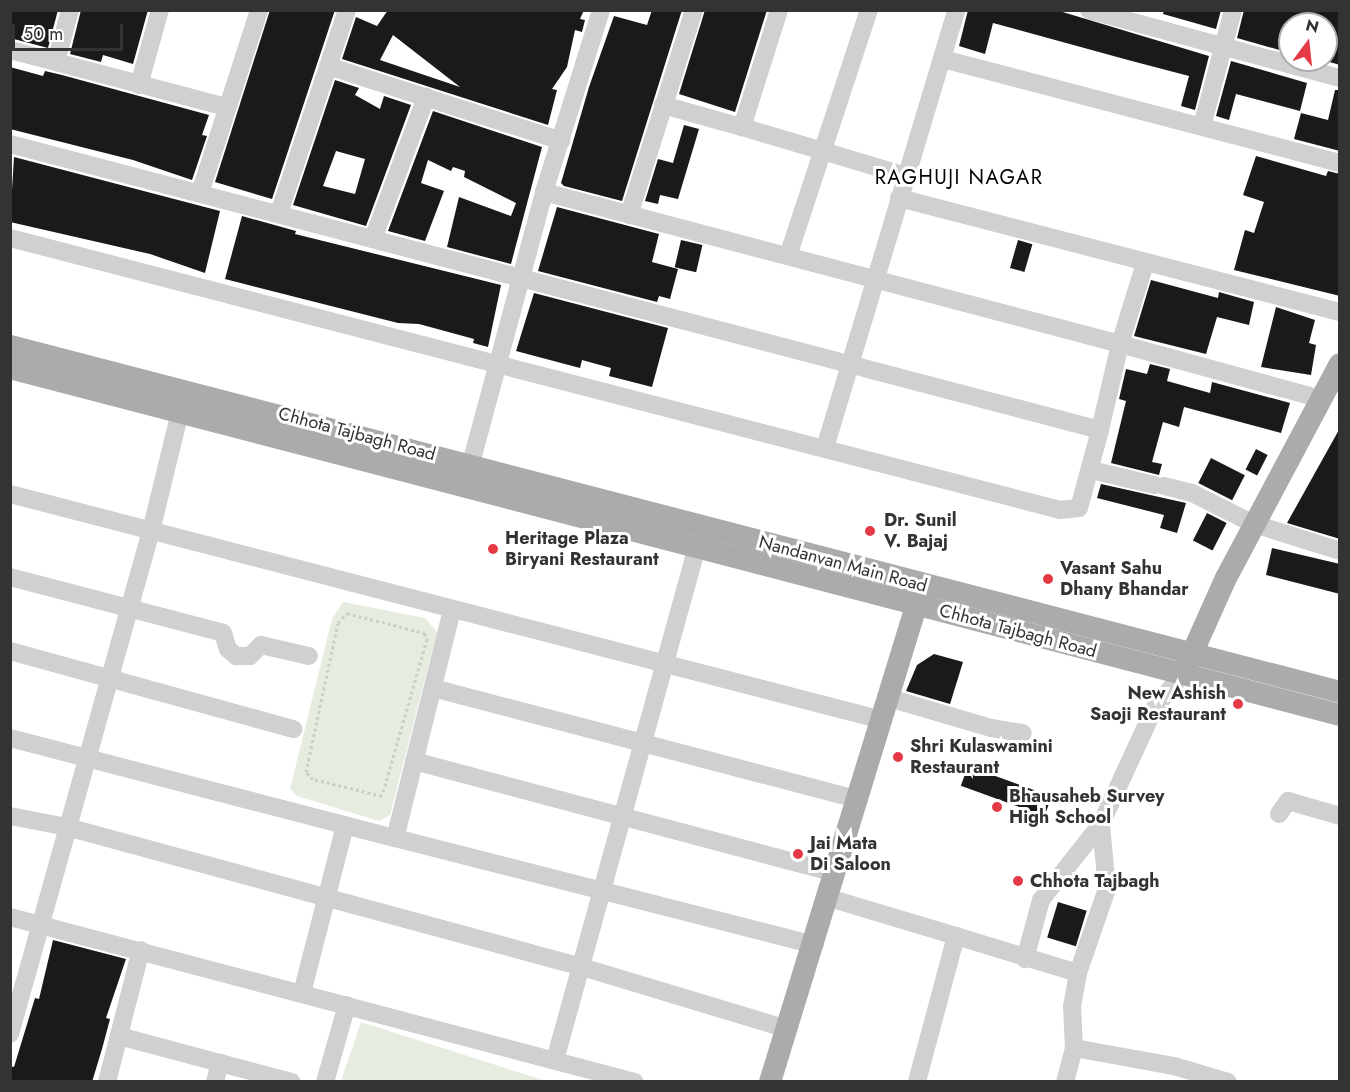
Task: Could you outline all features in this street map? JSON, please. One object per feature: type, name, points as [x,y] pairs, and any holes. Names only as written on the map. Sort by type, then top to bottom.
[{"type":"main road","name":"Chhota Tajbagh Road","points":[[10,346],[185,390],[468,475],[700,537]]},
{"type":"main road","points":[[1187,663],[1254,524],[1340,364]]},
{"type":"main road","points":[[10,368],[180,412],[468,475]]},
{"type":"main road","name":"Nandanvan Main Road","points":[[700,537],[1187,663]]},
{"type":"main road","points":[[770,1082],[815,945],[920,595]]},
{"type":"main road","points":[[1187,663],[1340,692]]},
{"type":"main road","points":[[1187,663],[1340,715]]},
{"type":"street","points":[[56,62],[70,10]]},
{"type":"street","points":[[139,85],[160,10]]},
{"type":"street","points":[[200,193],[259,10]]},
{"type":"street","points":[[279,213],[347,10]]},
{"type":"street","points":[[468,475],[544,192],[601,10]]},
{"type":"street","points":[[629,215],[694,10]]},
{"type":"street","points":[[742,127],[779,10]]},
{"type":"street","points":[[788,256],[820,151],[869,10]]},
{"type":"street","points":[[825,448],[956,10]]},
{"type":"street","points":[[1089,10],[1340,78]]},
{"type":"street","points":[[1202,126],[1233,10]]},
{"type":"street","points":[[10,50],[226,107]]},
{"type":"street","points":[[942,59],[1340,163]]},
{"type":"street","points":[[328,66],[561,141]]},
{"type":"street","points":[[374,239],[426,97]]},
{"type":"street","points":[[663,105],[906,176]]},
{"type":"street","points":[[10,144],[1100,430]]},
{"type":"street","points":[[544,192],[1321,399]]},
{"type":"street","points":[[899,198],[1340,312]]},
{"type":"street","points":[[10,238],[1070,512],[1079,508],[1120,344],[1145,263]]},
{"type":"street","points":[[10,1034],[85,758],[151,531],[185,390]]},
{"type":"street","points":[[1090,470],[1192,493],[1254,524],[1340,551]]},
{"type":"street","points":[[10,494],[664,666],[882,720]]},
{"type":"street","points":[[555,1060],[700,537]]},
{"type":"street","points":[[10,577],[223,633],[228,649],[236,656],[250,656],[261,645],[309,656]]},
{"type":"street","points":[[395,838],[452,610]]},
{"type":"street","points":[[10,651],[293,729]]},
{"type":"street","points":[[1025,959],[1041,900],[1101,824],[1155,709],[1187,663]]},
{"type":"street","points":[[433,688],[642,746],[859,800]]},
{"type":"street","points":[[889,698],[991,728],[1023,733]]},
{"type":"street","points":[[10,738],[602,893],[815,945]]},
{"type":"street","points":[[414,761],[836,873]]},
{"type":"street","points":[[1279,814],[1288,801],[1340,816]]},
{"type":"street","points":[[10,816],[67,827],[582,967],[788,1029]]},
{"type":"street","points":[[1065,1082],[1074,1048],[1072,1006],[1078,974],[1107,889],[1101,824]]},
{"type":"street","points":[[302,993],[345,825]]},
{"type":"street","points":[[829,898],[1078,974]]},
{"type":"street","points":[[10,917],[635,1082]]},
{"type":"street","points":[[917,1082],[956,936]]},
{"type":"street","points":[[107,1082],[141,950]]},
{"type":"street","points":[[326,1082],[347,1005]]},
{"type":"street","points":[[119,1036],[292,1082]]},
{"type":"street","points":[[1074,1048],[1172,1074],[1228,1082]]},
{"type":"street","points":[[215,1082],[220,1063]]},
{"type":"path","points":[[347,613],[424,633],[427,639],[382,796],[313,779],[306,772],[338,623],[347,613]]},
{"type":"shaded area","points":[[343,602],[425,618],[437,632],[390,815],[379,821],[297,796],[290,789],[332,619]]},
{"type":"shaded area","points":[[361,1022],[546,1081],[341,1081]]},
{"type":"building","points":[[10,10],[58,10],[48,48],[10,38]]},
{"type":"building","points":[[81,10],[148,10],[133,64],[103,55],[101,62],[70,54]]},
{"type":"building","points":[[270,10],[335,10],[272,199],[215,182]]},
{"type":"building","points":[[388,10],[584,10],[580,19],[585,20],[582,32],[575,30],[567,67],[552,89],[557,90],[548,125],[342,59],[356,17],[377,26]],"holes":[[[393,35],[460,87],[380,60]]]},
{"type":"building","points":[[652,10],[682,10],[622,201],[564,186],[561,183],[589,87],[614,16],[647,25]]},
{"type":"building","points":[[705,10],[767,10],[735,112],[679,94]]},
{"type":"building","points":[[968,10],[1056,10],[1209,56],[1195,110],[1181,106],[1189,76],[993,23],[985,54],[959,46]]},
{"type":"building","points":[[1164,10],[1221,10],[1216,29],[1163,14]]},
{"type":"building","points":[[1244,10],[1340,10],[1340,65],[1338,64],[1338,12],[1278,12],[1278,50],[1237,38]]},
{"type":"building","points":[[1231,61],[1307,83],[1300,111],[1236,94],[1229,120],[1216,116]]},
{"type":"building","points":[[10,67],[43,76],[45,71],[62,75],[209,115],[202,135],[207,136],[192,180],[133,160],[10,129]]},
{"type":"building","points":[[335,80],[359,88],[355,95],[380,109],[384,96],[411,105],[366,226],[293,205]],"holes":[[[336,151],[365,159],[355,194],[323,186]]]},
{"type":"building","points":[[1335,90],[1340,90],[1340,151],[1294,139],[1301,113],[1328,120]]},
{"type":"building","points":[[433,111],[542,147],[511,264],[447,247],[459,197],[511,216],[516,203],[464,177],[465,171],[453,167],[451,171],[428,160],[421,183],[444,191],[425,241],[388,231]]},
{"type":"building","points":[[684,125],[699,129],[678,199],[660,195],[658,204],[645,201],[658,159],[673,163]]},
{"type":"building","points":[[1256,156],[1326,176],[1328,171],[1340,174],[1340,296],[1234,270],[1245,230],[1254,233],[1264,202],[1243,195]]},
{"type":"building","points":[[14,157],[220,211],[205,273],[150,254],[10,222]]},
{"type":"building","points":[[557,207],[659,234],[652,262],[678,269],[670,299],[659,296],[657,302],[538,271]]},
{"type":"building","points":[[242,216],[296,231],[295,234],[501,285],[488,347],[473,343],[474,339],[419,324],[398,323],[225,279]]},
{"type":"building","points":[[681,240],[702,245],[696,272],[675,267]]},
{"type":"building","points":[[1018,240],[1032,244],[1024,272],[1010,268]]},
{"type":"building","points":[[1151,280],[1218,298],[1219,292],[1254,302],[1249,325],[1217,317],[1206,354],[1134,336]]},
{"type":"building","points":[[534,293],[668,328],[652,387],[609,376],[611,368],[582,360],[580,368],[516,351]]},
{"type":"building","points":[[1276,307],[1315,320],[1309,343],[1316,345],[1311,375],[1261,367]]},
{"type":"building","points":[[1150,364],[1170,369],[1167,381],[1210,393],[1212,382],[1290,403],[1281,433],[1184,407],[1179,427],[1163,422],[1152,462],[1162,464],[1159,475],[1111,463],[1126,401],[1119,399],[1126,369],[1147,374]]},
{"type":"building","points":[[1340,428],[1340,539],[1287,523]]},
{"type":"building","points":[[1256,449],[1268,455],[1257,475],[1246,469]]},
{"type":"building","points":[[1211,458],[1245,475],[1232,500],[1198,483]]},
{"type":"building","points":[[1101,484],[1186,503],[1177,533],[1160,528],[1164,515],[1097,498]]},
{"type":"building","points":[[1207,513],[1227,523],[1213,551],[1193,541]]},
{"type":"building","points":[[1272,548],[1340,564],[1340,594],[1266,575]]},
{"type":"building","points":[[934,654],[963,662],[950,704],[906,691],[917,665]]},
{"type":"building","points":[[968,766],[1052,796],[1044,816],[961,786]]},
{"type":"building","points":[[1058,902],[1087,911],[1076,946],[1047,937]]},
{"type":"building","points":[[53,940],[126,959],[106,1018],[110,1019],[102,1049],[92,1082],[10,1082],[10,1066],[14,1067],[35,998],[39,999]]},
{"type":"place","name":"Dr. Sunil V. Bajaj","points":[[870,531]]},
{"type":"place","name":"Heritage Plaza Biryani Restaurant","points":[[493,549]]},
{"type":"place","name":"Vasant Sahu Dhany Bhandar","points":[[1048,579]]},
{"type":"place","name":"New Ashish Saoji Restaurant","points":[[1238,704]]},
{"type":"place","name":"Shri Kulaswamini Restaurant","points":[[898,757]]},
{"type":"place","name":"Bhausaheb Survey High School","points":[[997,807]]},
{"type":"place","name":"Jai Mata Di Saloon","points":[[798,854]]},
{"type":"place","name":"Chhota Tajbagh","points":[[1018,881]]},
{"type":"district","name":"RAGHUJI NAGAR","points":[[959,177]]}]
